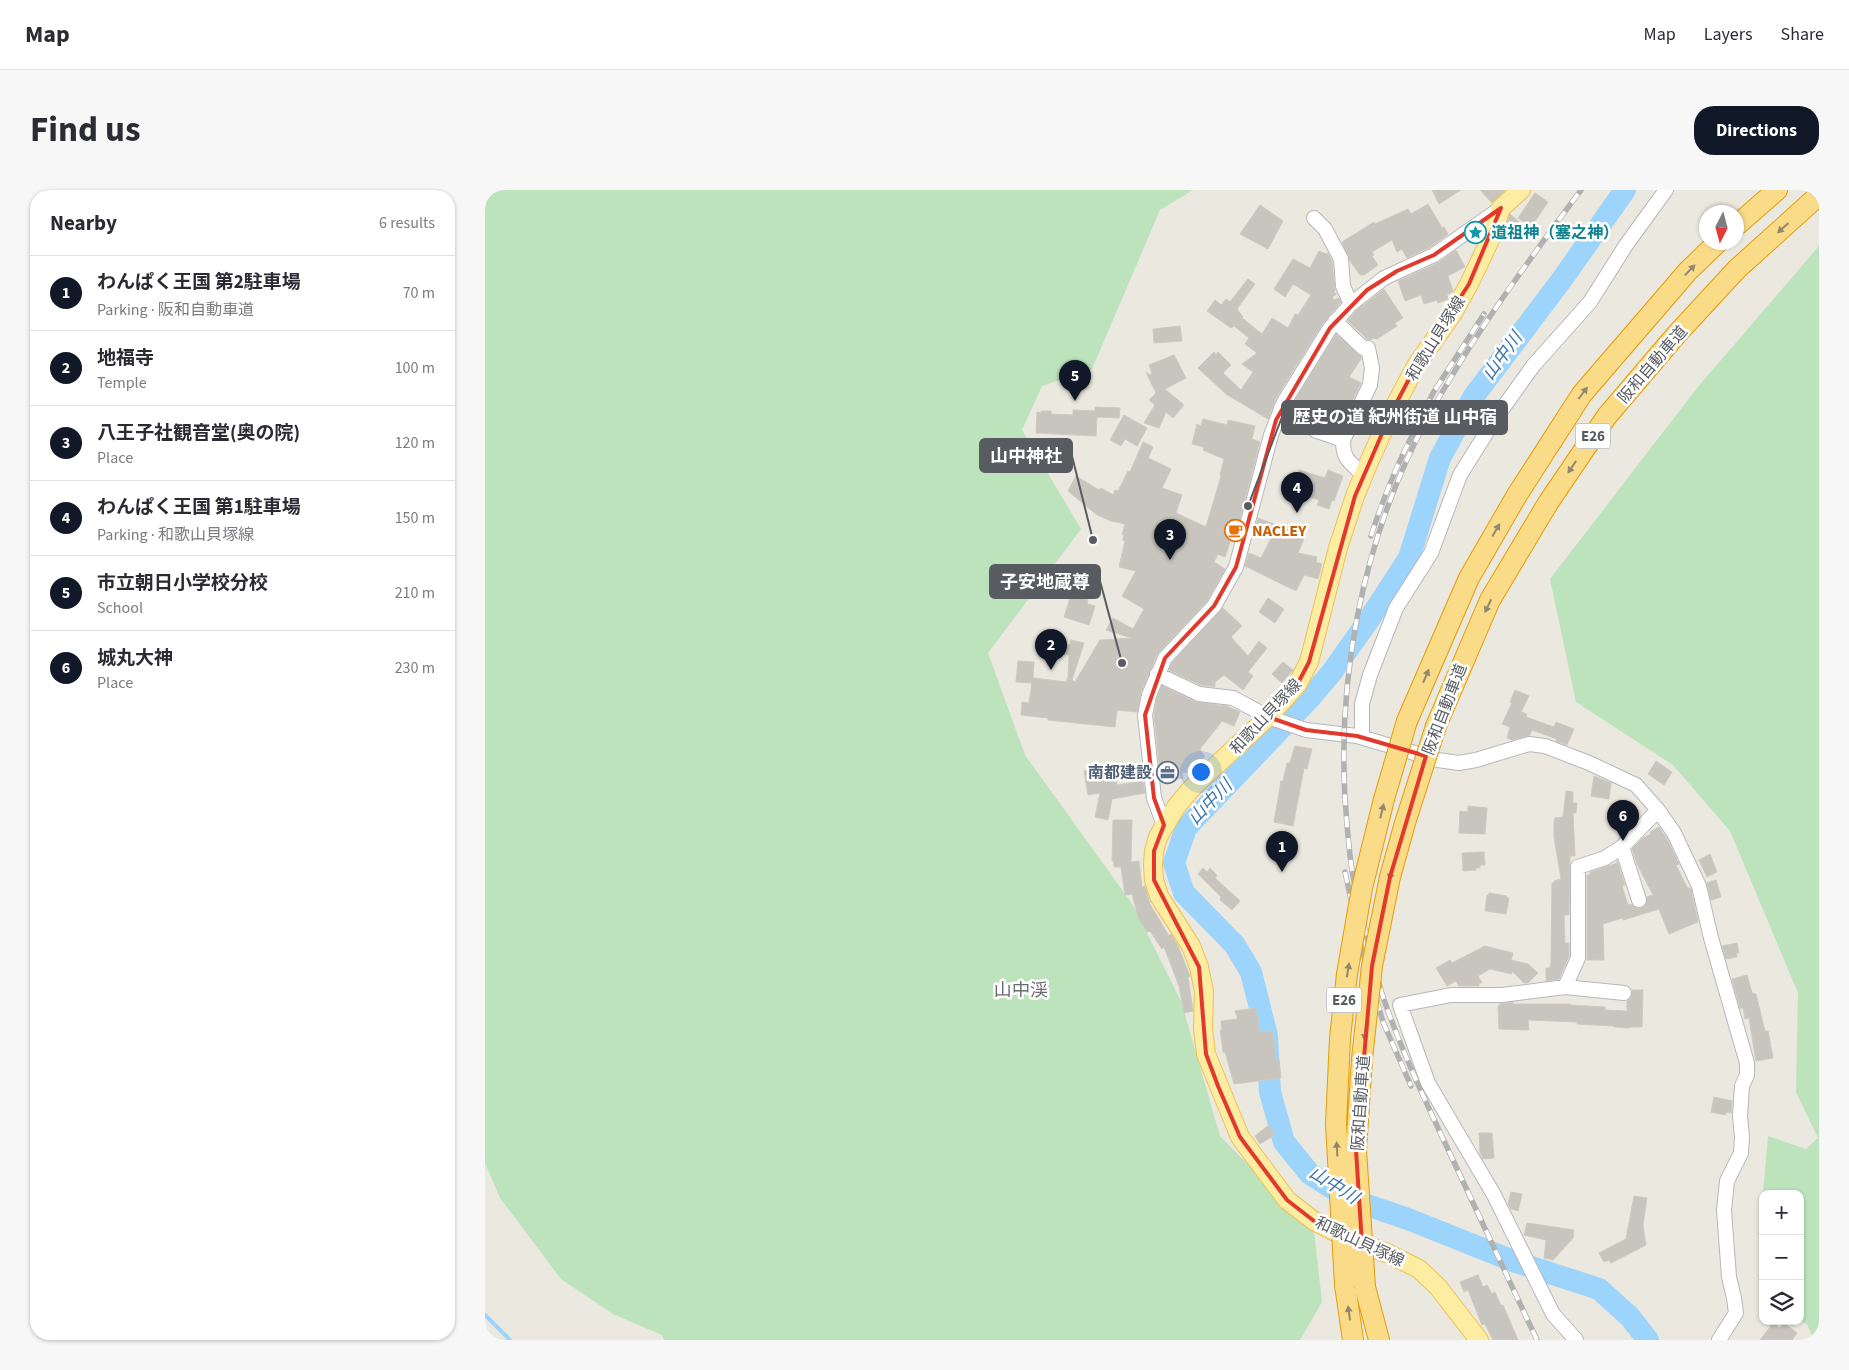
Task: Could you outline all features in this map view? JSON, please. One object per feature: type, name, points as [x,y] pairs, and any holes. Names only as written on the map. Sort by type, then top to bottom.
[{"type":"highway","points":[[1744,219],[1777,190]]},
{"type":"highway","name":"阪和自動車道","points":[[1377,1340],[1365,1287],[1356,1150],[1362,1059],[1372,966],[1390,877],[1436,726],[1490,600],[1548,503],[1607,416],[1676,335],[1737,269],[1819,195]]},
{"type":"highway","name":"阪和自動車道","points":[[1353,1340],[1345,1285],[1336,1124],[1341,1038],[1347,974],[1362,888],[1407,721],[1469,578],[1517,494],[1582,394],[1688,272],[1711,250]]},
{"type":"main road","name":"和歌山貝塚線","points":[[1479,1340],[1438,1287],[1419,1269],[1389,1254],[1351,1240],[1314,1220],[1287,1200],[1240,1137],[1206,1054],[1203,1028],[1204,991],[1199,967],[1191,946],[1159,896],[1154,880],[1154,851],[1164,825],[1191,789],[1252,734],[1273,719],[1297,685],[1309,662],[1338,548],[1363,476],[1391,413],[1416,366],[1453,313],[1469,284],[1490,240],[1501,208],[1521,190]]},
{"type":"street","points":[[1362,737],[1362,704],[1370,675],[1396,608],[1431,553],[1461,475],[1500,411],[1533,366],[1590,302],[1626,245],[1666,190]]},
{"type":"street","points":[[1164,825],[1154,798],[1145,715],[1149,695],[1165,658],[1214,606],[1236,567],[1271,435],[1281,408],[1335,321],[1351,304],[1384,278],[1435,255],[1501,208]]},
{"type":"street","points":[[1314,218],[1325,229],[1341,259],[1343,286],[1351,304]]},
{"type":"street","points":[[1335,321],[1363,348],[1368,348],[1372,368],[1370,385],[1343,440],[1343,452],[1347,461],[1357,467],[1363,476]]},
{"type":"street","points":[[1281,408],[1317,431],[1343,440]]},
{"type":"street","points":[[1157,674],[1199,694],[1233,698],[1273,719],[1306,730],[1362,737],[1438,760],[1459,763],[1476,760],[1529,744],[1545,746],[1589,763],[1636,785],[1658,810],[1674,833],[1699,886],[1711,938],[1747,1063],[1747,1075],[1743,1086],[1740,1116],[1743,1137],[1741,1153],[1727,1181],[1724,1210],[1729,1277],[1735,1313],[1719,1340]]},
{"type":"street","points":[[1565,987],[1578,958],[1578,867],[1605,858],[1622,847],[1658,810]]},
{"type":"street","points":[[1622,847],[1639,900]]},
{"type":"street","points":[[1576,1340],[1553,1314],[1493,1195],[1428,1083],[1400,1005],[1451,995],[1502,995],[1565,987],[1615,996]]},
{"type":"highlighted area","points":[[1501,208],[1469,284],[1416,366],[1391,413],[1355,496],[1309,662],[1297,685],[1268,717],[1306,730],[1357,736],[1426,756],[1390,877],[1372,966],[1356,1150],[1362,1244],[1314,1221],[1287,1200],[1240,1137],[1218,1086],[1206,1054],[1199,967],[1154,880],[1154,851],[1164,825],[1154,798],[1145,715],[1165,658],[1214,606],[1236,567],[1276,420],[1330,328],[1367,290],[1397,271],[1434,255]]},
{"type":"green space","points":[[485,190],[1193,190],[1160,210],[1092,369],[1042,386],[1022,430],[1081,529],[988,653],[1025,755],[1133,905],[1181,1001],[1220,1136],[1314,1231],[1322,1302],[1300,1340],[664,1340],[662,1335],[613,1314],[561,1279],[500,1198],[485,1163]]},
{"type":"green space","points":[[1819,246],[1819,1340],[1814,1340],[1807,1324],[1804,1323],[1804,1190],[1763,1190],[1768,1136],[1806,1149],[1818,1138],[1796,1092],[1798,993],[1730,831],[1673,765],[1576,702],[1550,579],[1697,388]]},
{"type":"building","points":[[1432,190],[1461,190],[1439,204]]},
{"type":"building","points":[[1480,190],[1505,190],[1492,203]]},
{"type":"building","points":[[1535,193],[1548,202],[1531,227],[1518,218]]},
{"type":"building","points":[[1428,204],[1442,228],[1444,227],[1448,234],[1430,247],[1407,258],[1402,249],[1397,252],[1392,240],[1372,252],[1374,255],[1372,256],[1378,265],[1364,275],[1360,275],[1350,261],[1342,242],[1374,222],[1375,224],[1408,209],[1411,214]]},
{"type":"building","points":[[1260,205],[1283,221],[1268,249],[1240,234]]},
{"type":"building","points":[[1510,214],[1519,222],[1501,242]]},
{"type":"building","points":[[1456,250],[1465,267],[1448,276],[1453,291],[1447,295],[1448,299],[1438,303],[1437,300],[1424,304],[1421,295],[1405,301],[1398,281],[1438,263]]},
{"type":"building","points":[[1319,251],[1328,253],[1332,261],[1334,293],[1337,294],[1332,297],[1334,300],[1339,298],[1341,302],[1323,323],[1276,398],[1268,419],[1226,394],[1198,368],[1214,352],[1216,354],[1218,352],[1231,365],[1223,373],[1241,390],[1253,372],[1242,364],[1257,353],[1245,344],[1249,338],[1234,326],[1231,328],[1207,311],[1215,300],[1221,305],[1226,299],[1230,302],[1248,279],[1255,284],[1237,309],[1242,318],[1262,334],[1272,318],[1288,328],[1295,314],[1298,315],[1311,295],[1293,284],[1285,297],[1274,289],[1293,259],[1310,268]]},
{"type":"building","points":[[1384,289],[1403,318],[1395,323],[1397,326],[1377,339],[1367,339],[1348,321],[1357,310],[1374,297],[1377,299],[1375,296]]},
{"type":"building","points":[[1180,326],[1182,341],[1154,343],[1153,329]]},
{"type":"building","points":[[1336,334],[1361,356],[1349,377],[1361,383],[1339,429],[1321,423],[1292,405]]},
{"type":"building","points":[[1174,355],[1186,378],[1165,389],[1184,405],[1173,418],[1166,412],[1159,428],[1144,423],[1155,405],[1149,400],[1156,393],[1146,372],[1150,375],[1152,374],[1149,365]]},
{"type":"building","points":[[1095,407],[1120,408],[1119,418],[1097,417],[1096,436],[1036,433],[1037,412],[1051,411],[1051,414],[1073,415],[1073,410],[1095,411]]},
{"type":"building","points":[[1124,415],[1147,428],[1137,446],[1125,439],[1121,446],[1110,440]]},
{"type":"building","points":[[1203,419],[1227,425],[1228,420],[1255,426],[1252,439],[1260,442],[1236,534],[1233,533],[1225,557],[1218,554],[1214,562],[1225,569],[1207,601],[1157,654],[1141,692],[1137,712],[1117,710],[1115,727],[1048,720],[1048,718],[1021,715],[1022,702],[1029,703],[1032,683],[1016,682],[1018,661],[1034,662],[1033,678],[1067,682],[1069,655],[1043,653],[1043,643],[1070,645],[1071,640],[1084,643],[1072,680],[1075,682],[1100,640],[1132,638],[1106,630],[1113,618],[1133,629],[1144,609],[1122,596],[1136,571],[1119,567],[1125,541],[1122,534],[1125,524],[1097,515],[1068,491],[1076,476],[1099,490],[1101,488],[1113,495],[1115,490],[1118,491],[1128,471],[1130,472],[1143,442],[1153,447],[1148,458],[1171,469],[1162,488],[1182,495],[1176,513],[1206,527],[1224,459],[1203,450],[1204,447],[1192,444],[1197,424],[1201,426]]},
{"type":"building","points":[[1299,470],[1325,478],[1328,470],[1343,476],[1329,509],[1317,505],[1319,500],[1288,490],[1291,481],[1296,479]]},
{"type":"building","points":[[1258,518],[1305,536],[1298,553],[1317,557],[1316,562],[1322,564],[1318,579],[1304,575],[1296,591],[1245,566],[1249,553],[1261,558],[1272,536],[1255,530]]},
{"type":"building","points":[[1071,595],[1088,600],[1087,604],[1095,606],[1089,625],[1064,617]]},
{"type":"building","points":[[1268,598],[1284,609],[1275,623],[1259,612]]},
{"type":"building","points":[[1223,608],[1242,626],[1231,637],[1248,656],[1259,641],[1267,648],[1248,672],[1253,676],[1243,690],[1224,675],[1215,682],[1215,687],[1201,685],[1169,670],[1172,663]]},
{"type":"building","points":[[1283,662],[1293,670],[1282,683],[1272,674]]},
{"type":"building","points":[[1162,686],[1196,702],[1226,706],[1240,712],[1234,726],[1222,721],[1200,749],[1205,757],[1187,768],[1187,772],[1182,773],[1183,778],[1161,782],[1154,715],[1157,698]]},
{"type":"building","points":[[1515,690],[1529,696],[1521,712],[1527,714],[1526,717],[1554,727],[1556,722],[1574,729],[1567,745],[1556,741],[1557,739],[1532,730],[1530,735],[1512,740],[1507,738],[1510,727],[1502,724],[1512,703],[1510,702]]},
{"type":"building","points":[[1295,746],[1312,749],[1307,769],[1304,768],[1293,826],[1274,822],[1281,781],[1283,781],[1287,763],[1290,763]]},
{"type":"building","points":[[1656,761],[1672,772],[1664,785],[1648,774]]},
{"type":"building","points":[[1101,768],[1106,773],[1114,771],[1117,785],[1143,781],[1145,793],[1112,799],[1108,820],[1095,817],[1100,793],[1088,795],[1084,771]]},
{"type":"building","points":[[1594,776],[1611,783],[1609,799],[1591,796]]},
{"type":"building","points":[[1566,791],[1573,792],[1573,803],[1577,803],[1576,813],[1573,813],[1575,856],[1570,856],[1569,915],[1564,915],[1565,943],[1569,943],[1569,956],[1559,979],[1546,981],[1546,968],[1550,968],[1551,961],[1552,883],[1561,879],[1554,837],[1554,821],[1555,818],[1563,817]]},
{"type":"building","points":[[1468,806],[1487,808],[1485,834],[1459,833],[1460,811],[1468,812]]},
{"type":"building","points":[[1113,820],[1132,820],[1131,862],[1139,861],[1142,887],[1145,886],[1150,904],[1169,936],[1171,934],[1178,946],[1190,976],[1188,977],[1193,1011],[1184,1013],[1179,986],[1164,947],[1162,949],[1150,931],[1147,932],[1138,917],[1132,894],[1125,895],[1121,867],[1114,867],[1114,861],[1112,861]]},
{"type":"building","points":[[1659,827],[1679,864],[1676,865],[1687,887],[1691,889],[1698,922],[1669,934],[1659,909],[1603,924],[1604,960],[1587,960],[1587,875],[1590,875],[1590,872],[1617,863],[1617,861],[1625,885],[1622,886],[1628,905],[1631,904],[1638,909],[1645,906],[1647,897],[1653,895],[1637,864],[1632,849],[1643,838],[1651,834],[1650,832]]},
{"type":"building","points":[[1484,852],[1485,865],[1480,865],[1480,868],[1476,868],[1476,870],[1463,871],[1462,853]]},
{"type":"building","points":[[1710,854],[1717,872],[1707,877],[1699,860]]},
{"type":"building","points":[[1203,868],[1207,872],[1210,868],[1217,875],[1215,878],[1240,901],[1232,910],[1220,900],[1221,897],[1198,874]]},
{"type":"building","points":[[1716,880],[1721,897],[1711,900],[1707,883]]},
{"type":"building","points":[[1489,893],[1509,898],[1506,914],[1485,911],[1487,895]]},
{"type":"building","points":[[1737,943],[1739,953],[1736,953],[1737,957],[1726,959],[1722,946]]},
{"type":"building","points":[[1485,946],[1513,953],[1511,960],[1528,964],[1538,973],[1528,983],[1524,983],[1512,971],[1512,974],[1490,969],[1478,976],[1482,983],[1479,983],[1479,986],[1459,986],[1456,981],[1447,986],[1436,968],[1450,960],[1452,963]]},
{"type":"building","points":[[1747,975],[1752,993],[1756,994],[1765,1031],[1768,1031],[1773,1058],[1756,1061],[1749,1018],[1745,1019],[1743,1008],[1740,1008],[1732,979]]},
{"type":"building","points":[[1632,990],[1643,990],[1642,1027],[1629,1028],[1577,1024],[1577,1022],[1528,1020],[1529,1030],[1499,1029],[1499,1004],[1513,1002],[1513,1004],[1570,1004],[1605,1007],[1605,1010],[1627,1011],[1627,1001],[1631,998]]},
{"type":"building","points":[[1256,1008],[1260,1032],[1273,1031],[1276,1060],[1279,1059],[1281,1078],[1234,1084],[1225,1052],[1223,1052],[1220,1030],[1222,1030],[1221,1021],[1238,1019],[1235,1011]]},
{"type":"building","points":[[1714,1097],[1732,1101],[1731,1113],[1726,1112],[1726,1115],[1711,1112]]},
{"type":"building","points":[[1269,1125],[1275,1135],[1260,1144],[1255,1136]]},
{"type":"building","points":[[1479,1133],[1492,1133],[1494,1158],[1483,1159],[1480,1153]]},
{"type":"building","points":[[1511,1192],[1522,1194],[1518,1211],[1511,1209],[1508,1204]]},
{"type":"building","points":[[1634,1196],[1647,1198],[1643,1225],[1646,1245],[1611,1263],[1609,1260],[1604,1262],[1599,1253],[1626,1239]]},
{"type":"building","points":[[1527,1223],[1574,1230],[1573,1238],[1553,1260],[1544,1258],[1546,1240],[1524,1235]]},
{"type":"building","points":[[1478,1275],[1483,1287],[1487,1285],[1492,1294],[1495,1292],[1501,1306],[1503,1305],[1518,1340],[1493,1340],[1485,1324],[1482,1325],[1468,1290],[1464,1292],[1460,1282]]},
{"type":"building","points":[[1771,1325],[1780,1328],[1782,1325],[1787,1325],[1797,1333],[1792,1340],[1760,1340]]},
{"type":"waterway","name":"山中川","points":[[1625,190],[1563,278],[1474,396],[1440,458],[1409,558],[1368,621],[1332,672],[1310,698],[1186,828],[1174,863],[1184,893],[1234,944],[1251,972],[1267,1036],[1270,1092],[1284,1142],[1310,1174],[1349,1199],[1408,1219],[1513,1261],[1599,1289],[1630,1317],[1648,1340]]},
{"type":"waterway","points":[[485,1315],[510,1340]]},
{"type":"railway","points":[[1537,1340],[1419,1087],[1383,997],[1361,915],[1351,867],[1344,773],[1345,721],[1349,668],[1357,616],[1369,565],[1385,515],[1404,466],[1427,419],[1462,359],[1520,273],[1581,190]]},
{"type":"railway","points":[[1425,409],[1433,393],[1484,314]]},
{"type":"railway","points":[[1371,536],[1390,483],[1414,432]]},
{"type":"railway","points":[[1345,872],[1362,950],[1383,1022],[1411,1086]]},
{"type":"place","name":"道祖神（塞之神）","points":[[1475,232]]},
{"type":"place","name":"市立朝日小学校分校","points":[[1075,401]]},
{"type":"place","name":"歴史の道 紀州街道 山中宿","points":[[1248,506]]},
{"type":"place","name":"わんぱく王国 第1駐車場","points":[[1297,513]]},
{"type":"place","name":"NACLEY","points":[[1236,530]]},
{"type":"place","name":"山中神社","points":[[1093,540]]},
{"type":"place","name":"八王子社観音堂(奥の院)","points":[[1170,560]]},
{"type":"place","name":"子安地蔵尊","points":[[1122,663]]},
{"type":"place","name":"地福寺","points":[[1051,670]]},
{"type":"place","name":"南都建設","points":[[1168,772]]},
{"type":"place","name":"城丸大神","points":[[1623,841]]},
{"type":"place","name":"わんぱく王国 第2駐車場","points":[[1282,872]]},
{"type":"district","name":"山中渓","points":[[1021,990]]}]
